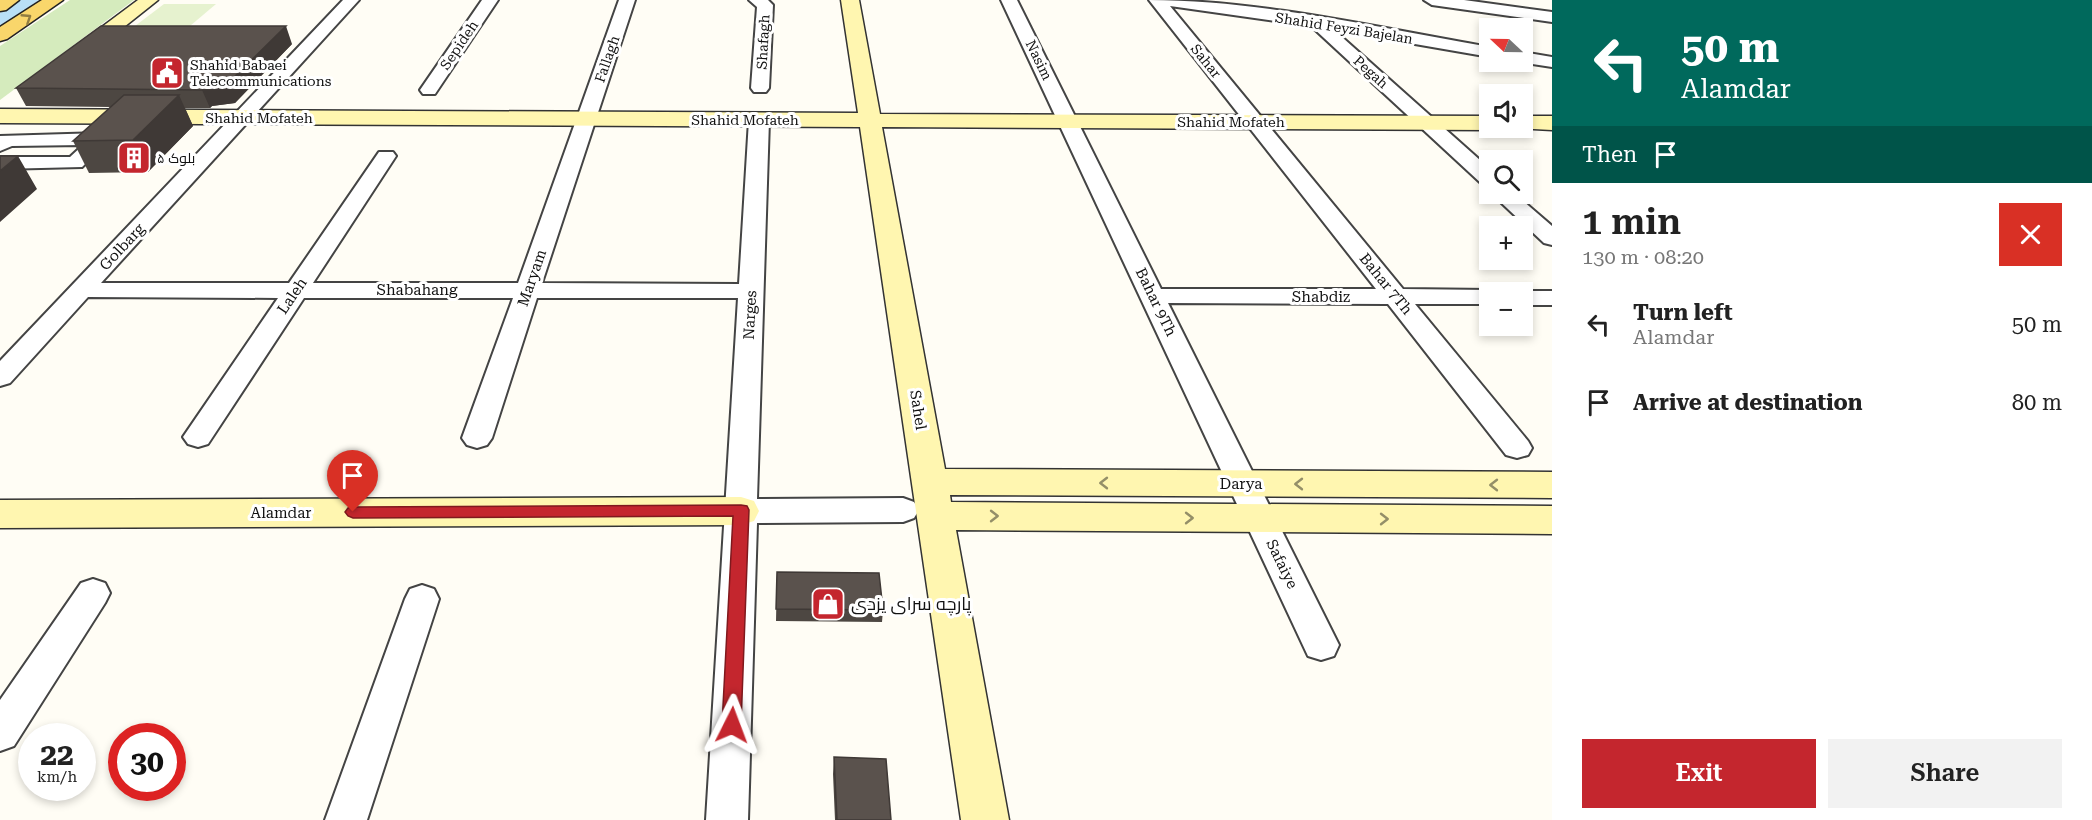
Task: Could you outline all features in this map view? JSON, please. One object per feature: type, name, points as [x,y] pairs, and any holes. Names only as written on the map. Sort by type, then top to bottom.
[{"type":"main road","points":[[0,6],[10,0]]},
{"type":"main road","points":[[0,35],[54,0]]},
{"type":"street","points":[[65,63],[149,0]]},
{"type":"street","name":"Golbarg","points":[[0,377],[351,0]]},
{"type":"street","name":"Sepideh","points":[[429,90],[490,0]]},
{"type":"street","name":"Fallagh","points":[[586,119],[627,0]]},
{"type":"street","name":"Shafagh","points":[[757,0],[765,5],[760,88]]},
{"type":"street","name":"Sahel","points":[[850,0],[870,120],[922,503],[986,820]]},
{"type":"street","name":"Nasim","points":[[1009,0],[1069,121]]},
{"type":"street","name":"Sahar","points":[[1157,0],[1255,122]]},
{"type":"street","name":"Shahid Feyzi Bajelan","points":[[1162,0],[1316,22],[1479,50]]},
{"type":"street","points":[[1432,0],[1552,17]]},
{"type":"street","name":"Pegah","points":[[1316,22],[1479,171]]},
{"type":"street","points":[[1533,59],[1552,62]]},
{"type":"street","points":[[0,114],[19,98]]},
{"type":"street","name":"Shahid Mofateh","points":[[0,114],[1479,123]]},
{"type":"street","name":"Maryam","points":[[477,438],[586,119]]},
{"type":"street","name":"Narges","points":[[727,820],[759,120]]},
{"type":"street","name":"Bahar 9Th","points":[[1069,121],[1243,484]]},
{"type":"street","name":"Bahar 7Th","points":[[1255,122],[1517,448]]},
{"type":"street","points":[[1533,123],[1552,123]]},
{"type":"street","points":[[0,145],[7,140],[101,139],[75,163],[0,163]]},
{"type":"street","name":"Laleh","points":[[198,437],[386,156]]},
{"type":"street","points":[[1514,204],[1552,238]]},
{"type":"street","name":"Shabahang","points":[[82,290],[751,291]]},
{"type":"street","name":"Shabdiz","points":[[1153,296],[1479,297]]},
{"type":"street","points":[[1533,298],[1552,298]]},
{"type":"street","name":"Darya","points":[[922,503],[1243,484],[1551,496]]},
{"type":"street","name":"Safaiye","points":[[1243,484],[1321,645]]},
{"type":"street","name":"Darya","points":[[922,503],[1260,518],[1551,496]]},
{"type":"street","points":[[741,510],[922,503]]},
{"type":"street","name":"Alamdar","points":[[0,514],[741,510]]},
{"type":"street","points":[[0,733],[93,593]]},
{"type":"street","points":[[346,820],[422,598]]},
{"type":"green space","points":[[70,0],[134,0],[0,100],[0,46]]},
{"type":"green space","points":[[164,4],[216,4],[171,42],[114,42]]},
{"type":"building","name":"Shahid Babaei Telecommunications","points":[[101,26],[286,26],[227,84],[202,90],[16,88]]},
{"type":"building","points":[[124,95],[179,95],[133,140],[73,141]]},
{"type":"building","points":[[0,156],[18,156],[0,171]]},
{"type":"building","name":"پارچه سرای یزدی","points":[[777,572],[879,573],[883,610],[776,609]]},
{"type":"building","points":[[834,757],[886,759],[891,820],[837,820]]},
{"type":"waterway","points":[[0,20],[31,0]]},
{"type":"place","name":"Shahid Babaei Telecommunications","points":[[167,73]]},
{"type":"place","name":"بلوک ۵","points":[[134,158]]},
{"type":"place","name":"پارچه سرای یزدی","points":[[828,604]]},
{"type":"route","points":[[353,512],[741,510],[732,725]]}]
